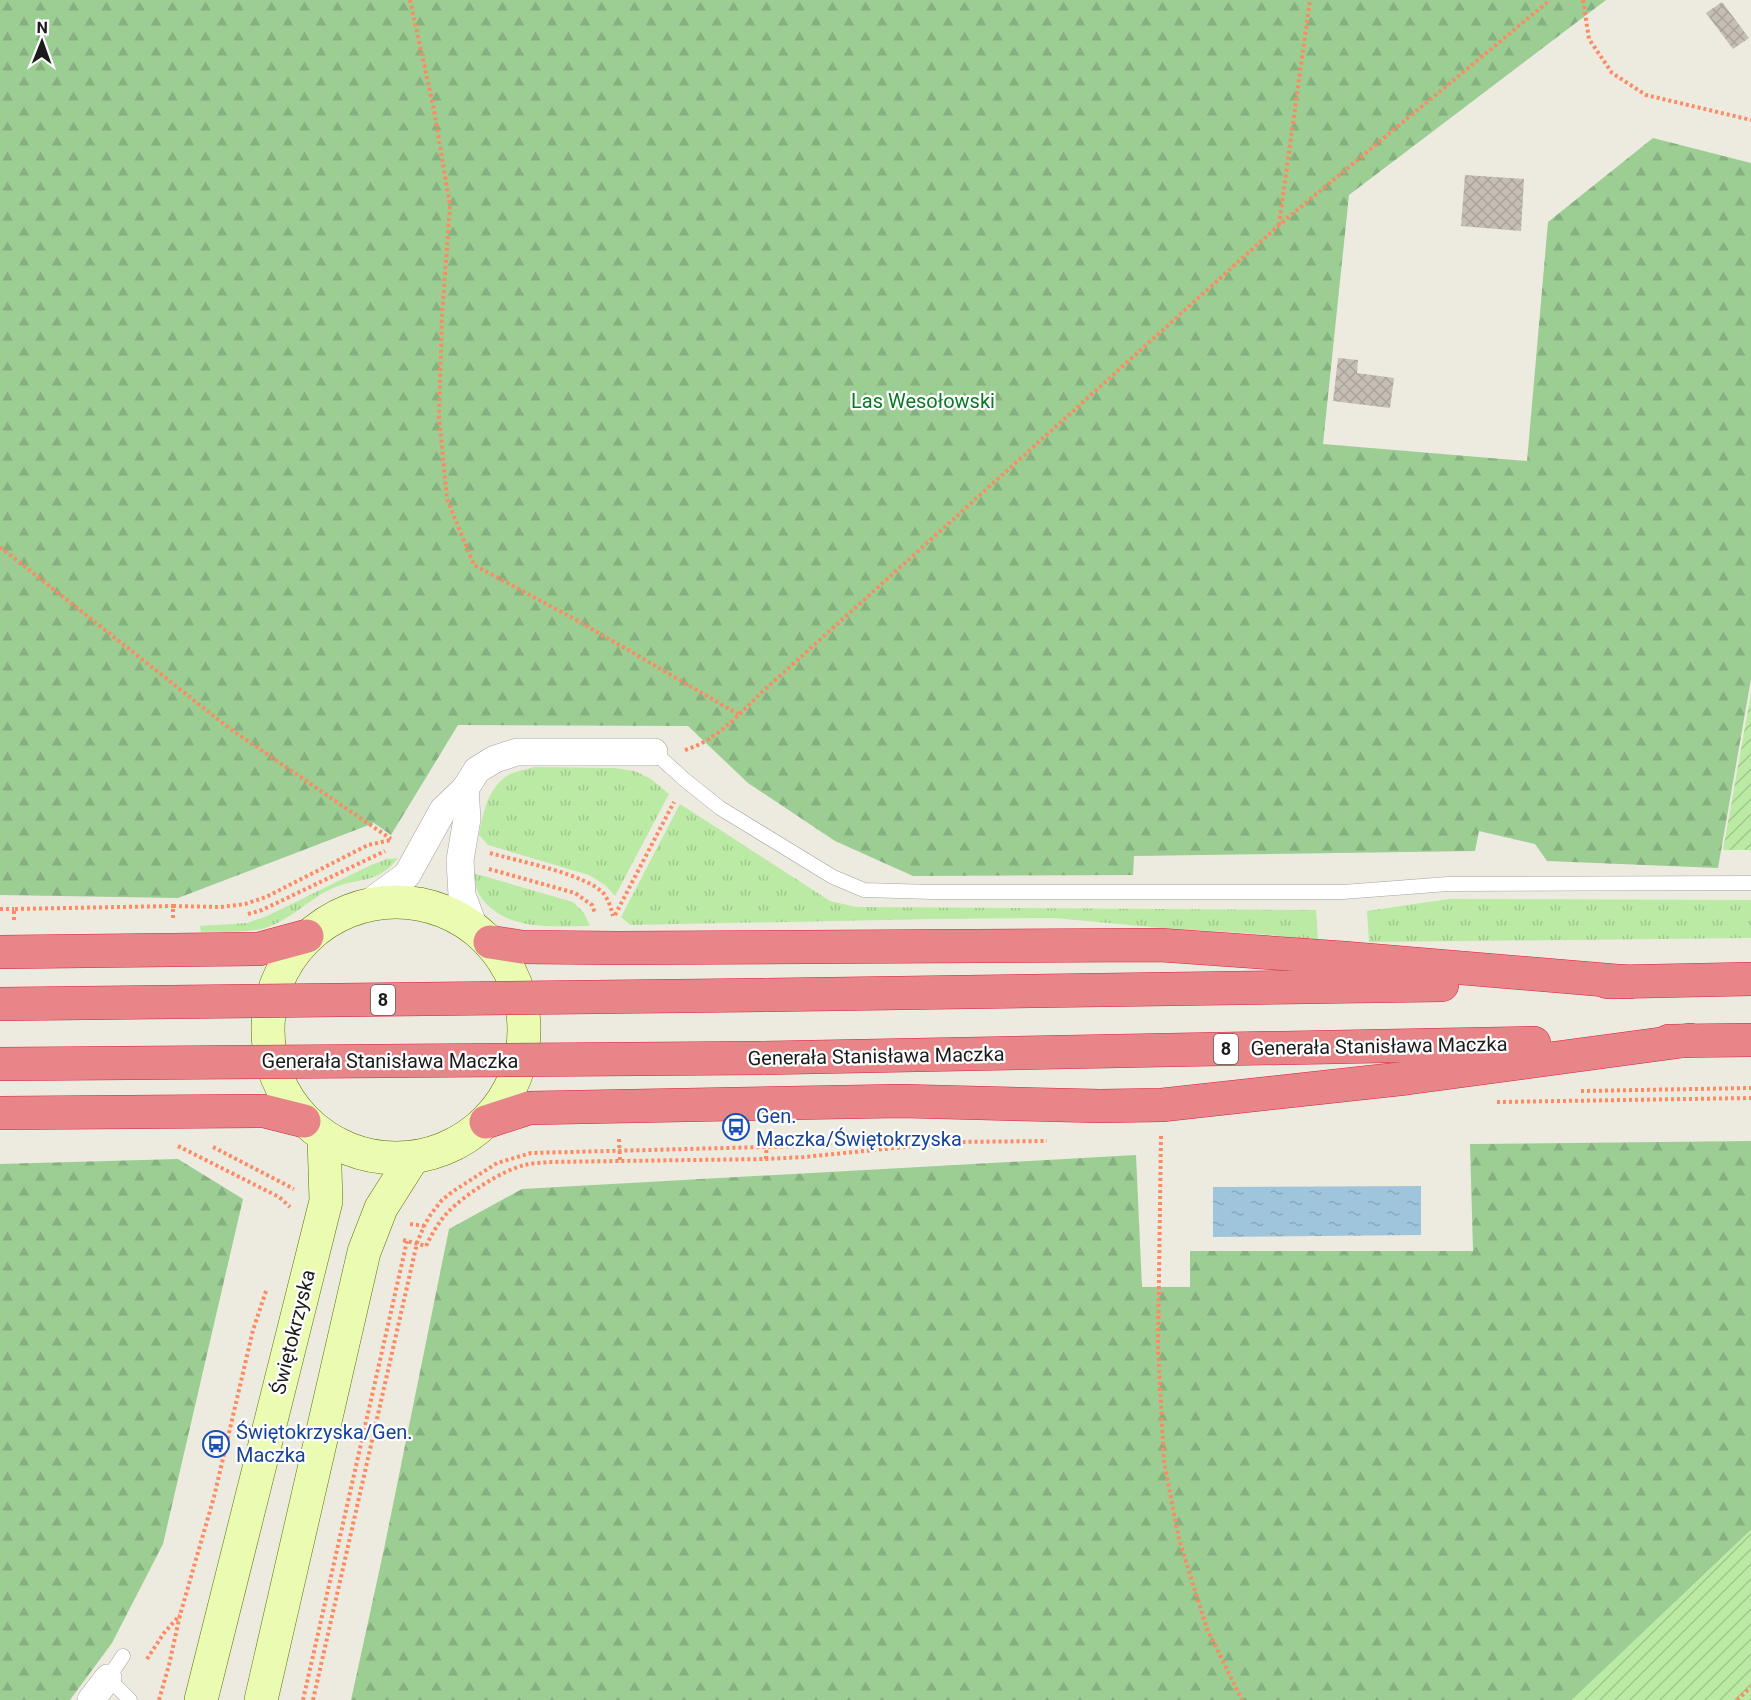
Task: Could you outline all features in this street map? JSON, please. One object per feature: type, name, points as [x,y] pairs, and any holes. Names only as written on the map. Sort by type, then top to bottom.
[{"type":"highway","points":[[482,934],[522,947],[1160,945],[1629,982]]},
{"type":"highway","points":[[0,952],[259,950],[307,936]]},
{"type":"highway","name":"8","points":[[0,1004],[765,995],[1751,979]]},
{"type":"highway","points":[[486,1122],[539,1107],[900,1101],[1162,1106],[1432,1075],[1690,1040]]},
{"type":"highway","name":"Generała Stanisława Maczka","points":[[0,1064],[762,1058],[1751,1040]]},
{"type":"highway","points":[[0,1113],[264,1111],[314,1129]]},
{"type":"main road","points":[[400,902],[448,912],[482,934],[505,962],[518,989],[525,1028],[523,1054],[515,1080],[504,1100],[486,1122],[453,1146],[426,1157],[412,1159],[370,1156],[342,1147],[314,1129],[292,1107],[276,1078],[267,1028],[270,1003],[282,969],[307,936],[330,919],[366,905],[400,902]]},
{"type":"main road","name":"Świętokrzyska","points":[[201,1700],[326,1201],[314,1129]]},
{"type":"main road","points":[[261,1700],[364,1252],[381,1208],[412,1159]]},
{"type":"street","points":[[366,905],[407,876],[443,810],[465,789],[477,770],[495,759],[517,752],[654,752]]},
{"type":"street","points":[[465,789],[466,819],[460,860],[462,895],[482,934]]},
{"type":"street","points":[[92,1700],[108,1678]]},
{"type":"lane","points":[[654,752],[684,780],[720,808],[833,877],[864,890],[1343,892],[1448,884],[1751,883]]},
{"type":"lane","points":[[123,1656],[108,1678],[130,1700]]},
{"type":"path","points":[[410,0],[434,110],[450,206],[442,316],[439,416],[447,499],[474,564],[739,714]]},
{"type":"path","points":[[1279,225],[1310,0]]},
{"type":"path","points":[[654,752],[686,750],[718,735],[762,692],[1279,225],[1550,0]]},
{"type":"path","points":[[1583,0],[1589,39],[1612,73],[1646,95],[1751,120]]},
{"type":"path","points":[[0,547],[229,728],[392,840]]},
{"type":"path","points":[[613,918],[684,780]]},
{"type":"path","points":[[0,909],[14,909]]},
{"type":"path","points":[[1162,1106],[1158,1346],[1164,1462],[1179,1539],[1207,1629],[1242,1700]]},
{"type":"path","points":[[766,1159],[767,1127]]},
{"type":"path","points":[[313,1700],[417,1243],[424,1226],[442,1200],[497,1163],[531,1153],[804,1146]]},
{"type":"path","points":[[303,1700],[407,1241]]},
{"type":"path","points":[[159,1700],[180,1614],[214,1497],[253,1330],[268,1287]]},
{"type":"path","points":[[1737,1700],[1751,1687]]},
{"type":"green space","name":"Las Wesołowski","points":[[0,0],[1606,0],[1349,195],[1323,444],[1527,461],[1548,222],[1653,138],[1751,163],[1751,679],[1718,868],[1547,861],[1535,844],[1479,831],[1475,851],[1134,856],[1133,875],[913,876],[835,841],[748,783],[688,726],[458,725],[391,835],[374,823],[178,898],[0,895]]},
{"type":"green space","points":[[1751,693],[1751,850],[1723,850]]},
{"type":"green space","points":[[534,767],[614,768],[635,771],[651,779],[669,794],[615,896],[605,885],[589,875],[488,845],[479,835],[487,802],[500,781],[510,774]]},
{"type":"green space","points":[[680,804],[830,901],[856,907],[1316,910],[1318,941],[1261,934],[1054,918],[630,925],[621,917]]},
{"type":"green space","points":[[398,858],[376,876],[333,888],[271,926],[246,931],[201,932],[200,926],[247,923],[267,916],[371,865]]},
{"type":"green space","points":[[473,873],[573,902],[584,913],[590,926],[545,926],[502,916],[490,908],[480,896]]},
{"type":"green space","points":[[1449,899],[1751,900],[1751,938],[1369,942],[1367,911]]},
{"type":"green space","points":[[1751,1141],[1751,1530],[1572,1700],[351,1700],[449,1229],[522,1189],[1136,1155],[1142,1287],[1190,1287],[1190,1251],[1473,1251],[1470,1144]]},
{"type":"green space","points":[[178,1159],[243,1199],[163,1544],[112,1643],[70,1700],[0,1700],[0,1164]]},
{"type":"green space","points":[[1751,1530],[1751,1700],[1572,1700]]},
{"type":"water","points":[[1421,1186],[1421,1235],[1213,1237],[1213,1187]]},
{"type":"building","points":[[1722,2],[1749,38],[1733,49],[1706,13]]},
{"type":"building","points":[[1465,175],[1524,179],[1521,231],[1461,226]]},
{"type":"building","points":[[1338,358],[1358,360],[1357,373],[1394,378],[1390,408],[1333,401]]},
{"type":"place","name":"Gen. Maczka/Świętokrzyska","points":[[736,1127]]},
{"type":"place","name":"Świętokrzyska/Gen. Maczka","points":[[216,1444]]}]
